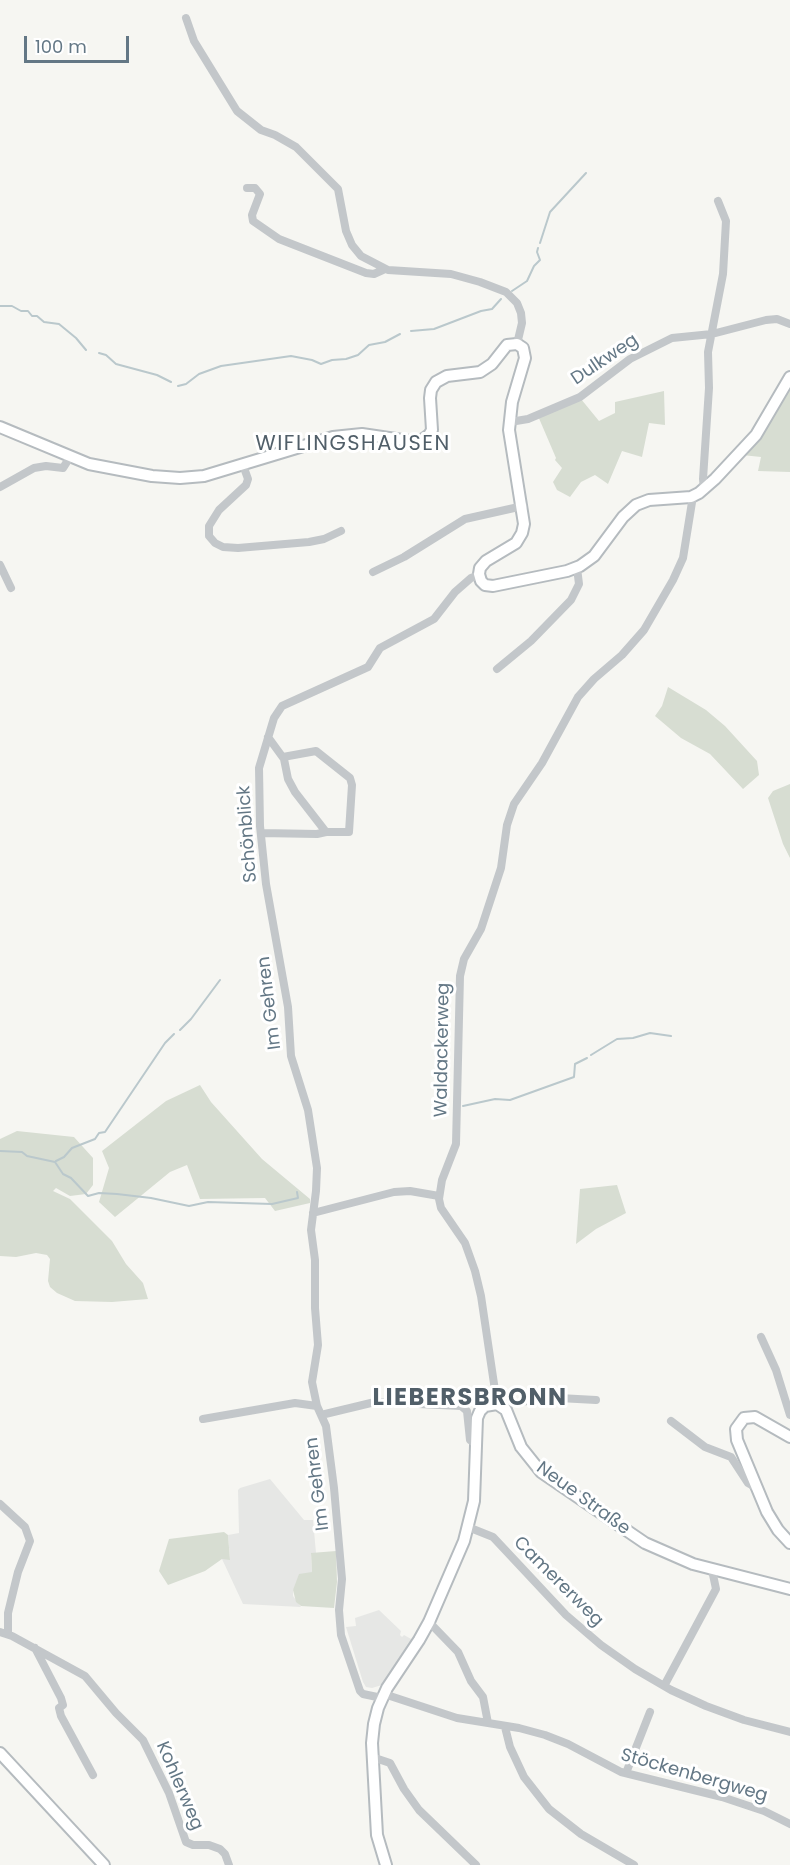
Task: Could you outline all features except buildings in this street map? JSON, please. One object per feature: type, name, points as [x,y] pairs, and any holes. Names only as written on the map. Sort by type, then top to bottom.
[{"type":"street","points":[[186,18],[194,41],[234,108],[247,121],[261,130],[293,144],[326,174],[339,192],[344,226],[350,241],[364,258],[385,269],[451,274],[506,292],[517,303],[521,313],[522,323],[517,344]]},
{"type":"street","points":[[247,188],[255,188],[260,194],[252,217],[253,221],[279,239],[366,273],[374,274],[385,269]]},
{"type":"street","points":[[704,490],[709,384],[708,352],[723,273],[726,220],[718,201]]},
{"type":"street","name":"Dulkweg","points":[[510,422],[532,417],[583,395],[630,359],[672,338],[712,334],[766,320],[777,319],[790,324]]},
{"type":"street","points":[[0,427],[86,463],[131,473],[180,478],[209,476],[318,440],[346,435],[366,434],[411,441],[422,440],[432,430],[429,398],[435,384],[447,376],[480,372],[492,364],[506,346],[512,343],[517,344],[523,348],[525,358],[513,397],[510,443],[524,527],[519,538],[508,549],[484,563],[479,570],[479,576],[484,584],[493,586],[577,568],[594,556],[633,507],[649,500],[693,496],[704,490],[756,435],[790,377]]},
{"type":"street","points":[[0,487],[39,466],[63,468],[70,457]]},
{"type":"street","points":[[243,465],[247,476],[246,485],[219,510],[209,526],[209,536],[215,543],[224,547],[238,548],[309,542],[321,540],[341,531]]},
{"type":"street","name":"Waldackerweg","points":[[439,1196],[442,1180],[456,1144],[461,967],[481,929],[501,868],[510,815],[517,799],[546,755],[578,697],[594,679],[622,655],[644,630],[673,580],[684,553],[693,496]]},
{"type":"street","points":[[372,572],[399,560],[465,519],[522,507]]},
{"type":"street","points":[[0,565],[11,588]]},
{"type":"street","points":[[497,669],[531,641],[571,600],[579,584],[577,568]]},
{"type":"street","name":"Schönblick","points":[[275,930],[266,884],[261,833],[259,768],[275,716],[284,705],[366,668],[380,648],[435,618],[455,592],[471,578],[479,576]]},
{"type":"street","points":[[268,737],[283,757],[288,779],[295,792],[326,832]]},
{"type":"street","points":[[261,833],[349,832],[352,785],[350,778],[316,751],[283,757]]},
{"type":"street","name":"Im Gehren","points":[[275,930],[288,1007],[291,1056],[308,1110],[316,1162],[317,1184],[311,1230],[315,1260],[318,1345],[312,1380],[316,1406],[326,1426],[338,1521],[342,1579],[339,1610],[342,1641],[360,1691],[366,1695],[383,1696]]},
{"type":"street","points":[[313,1213],[394,1192],[410,1191],[439,1196],[441,1208],[465,1243],[477,1277],[497,1404]]},
{"type":"street","points":[[761,1337],[776,1370],[790,1415]]},
{"type":"street","points":[[386,1865],[377,1835],[372,1757],[374,1724],[383,1696],[420,1641],[468,1527],[475,1492],[479,1413],[485,1406],[497,1404],[559,1398],[596,1400]]},
{"type":"street","points":[[321,1415],[375,1402],[461,1406],[466,1409],[470,1440],[477,1445]]},
{"type":"street","points":[[203,1419],[295,1403],[316,1406]]},
{"type":"street","name":"Neue Straße","points":[[497,1404],[508,1412],[524,1450],[533,1464],[545,1475],[652,1547],[686,1562],[712,1570],[790,1589]]},
{"type":"street","points":[[790,1437],[755,1417],[746,1418],[738,1424],[735,1431],[770,1518],[790,1543]]},
{"type":"street","points":[[671,1421],[705,1448],[731,1457],[748,1483],[758,1488]]},
{"type":"street","points":[[0,1504],[23,1525],[30,1539],[18,1574],[4,1633]]},
{"type":"street","name":"Camererweg","points":[[468,1527],[496,1539],[547,1596],[595,1640],[627,1664],[664,1686],[729,1715],[790,1732]]},
{"type":"street","points":[[664,1686],[716,1589],[712,1570]]},
{"type":"street","points":[[429,1622],[458,1652],[471,1681],[483,1697],[488,1723]]},
{"type":"street","name":"Kohlerweg","points":[[4,1633],[86,1676],[116,1713],[143,1740],[170,1792],[184,1839],[189,1844],[209,1845],[225,1854],[229,1865]]},
{"type":"street","points":[[34,1647],[62,1698],[63,1705],[59,1709],[61,1716],[93,1775]]},
{"type":"street","name":"Stöckenbergweg","points":[[383,1696],[448,1716],[521,1729],[557,1740],[626,1773],[723,1797],[764,1811],[790,1824]]},
{"type":"street","points":[[626,1773],[650,1712]]},
{"type":"street","points":[[505,1727],[510,1747],[524,1776],[549,1809],[580,1834],[634,1865]]},
{"type":"street","points":[[0,1753],[104,1865]]},
{"type":"street","points":[[372,1757],[390,1763],[419,1810],[476,1865]]},
{"type":"shaded area","points":[[790,382],[790,472],[758,471],[761,457],[742,455]]},
{"type":"shaded area","points":[[664,391],[665,425],[649,423],[642,457],[622,451],[608,484],[595,475],[581,482],[570,497],[557,490],[553,482],[562,468],[555,460],[538,416],[581,399],[599,421],[615,413],[615,402]]},
{"type":"shaded area","points":[[668,687],[706,710],[725,726],[757,761],[759,775],[743,789],[710,754],[681,738],[655,716],[662,706]]},
{"type":"shaded area","points":[[790,784],[790,858],[768,798],[773,791]]},
{"type":"shaded area","points":[[200,1085],[211,1102],[262,1159],[310,1199],[310,1203],[275,1211],[265,1198],[200,1199],[187,1165],[170,1172],[115,1217],[99,1202],[109,1168],[102,1151],[166,1101]]},
{"type":"shaded area","points":[[17,1131],[74,1137],[93,1158],[93,1185],[86,1194],[70,1196],[56,1188],[53,1191],[70,1199],[112,1241],[126,1264],[143,1283],[148,1299],[112,1302],[75,1301],[57,1293],[50,1287],[48,1281],[50,1259],[47,1255],[36,1253],[16,1257],[0,1256],[0,1139]]},
{"type":"shaded area","points":[[617,1185],[626,1213],[596,1229],[576,1244],[580,1189]]},
{"type":"shaded area","points":[[270,1479],[304,1520],[313,1520],[316,1553],[311,1554],[312,1572],[293,1590],[293,1596],[301,1607],[243,1604],[222,1559],[230,1559],[228,1535],[239,1533],[238,1490]]},
{"type":"shaded area","points":[[224,1532],[228,1535],[230,1560],[222,1559],[205,1571],[168,1585],[159,1571],[169,1539]]},
{"type":"shaded area","points":[[336,1551],[337,1582],[334,1608],[301,1606],[296,1602],[293,1590],[299,1574],[312,1572],[311,1553]]},
{"type":"shaded area","points":[[379,1610],[401,1631],[402,1637],[404,1635],[413,1640],[382,1685],[372,1688],[366,1687],[363,1682],[346,1627],[356,1626],[355,1618]]},
{"type":"waterway","points":[[540,243],[550,212],[586,173]]},
{"type":"waterway","points":[[512,291],[527,281],[534,266],[540,260],[538,248]]},
{"type":"waterway","points":[[411,331],[434,329],[492,309],[501,299]]},
{"type":"waterway","points":[[0,306],[12,306],[21,311],[28,311],[32,316],[37,316],[44,322],[59,324],[86,350]]},
{"type":"waterway","points":[[178,386],[186,384],[199,374],[221,366],[291,356],[321,364],[346,359],[358,355],[369,345],[385,342],[400,334]]},
{"type":"waterway","points":[[99,353],[106,355],[116,364],[157,375],[171,382]]},
{"type":"waterway","points":[[180,1030],[220,980]]},
{"type":"waterway","points":[[591,1055],[617,1039],[633,1038],[650,1033],[671,1036]]},
{"type":"waterway","points":[[56,1161],[64,1157],[72,1148],[95,1139],[99,1133],[105,1132],[165,1043],[174,1034]]},
{"type":"waterway","points":[[463,1106],[495,1099],[510,1100],[574,1077],[575,1064],[587,1058]]},
{"type":"waterway","points":[[0,1151],[22,1152],[27,1156],[55,1162],[63,1174],[71,1178],[88,1196],[99,1193],[117,1194],[189,1206],[208,1202],[272,1204],[298,1198],[297,1192]]},
{"type":"district","name":"WIFLINGSHAUSEN","points":[[353,445]]},
{"type":"district","name":"LIEBERSBRONN","points":[[470,1399]]}]
